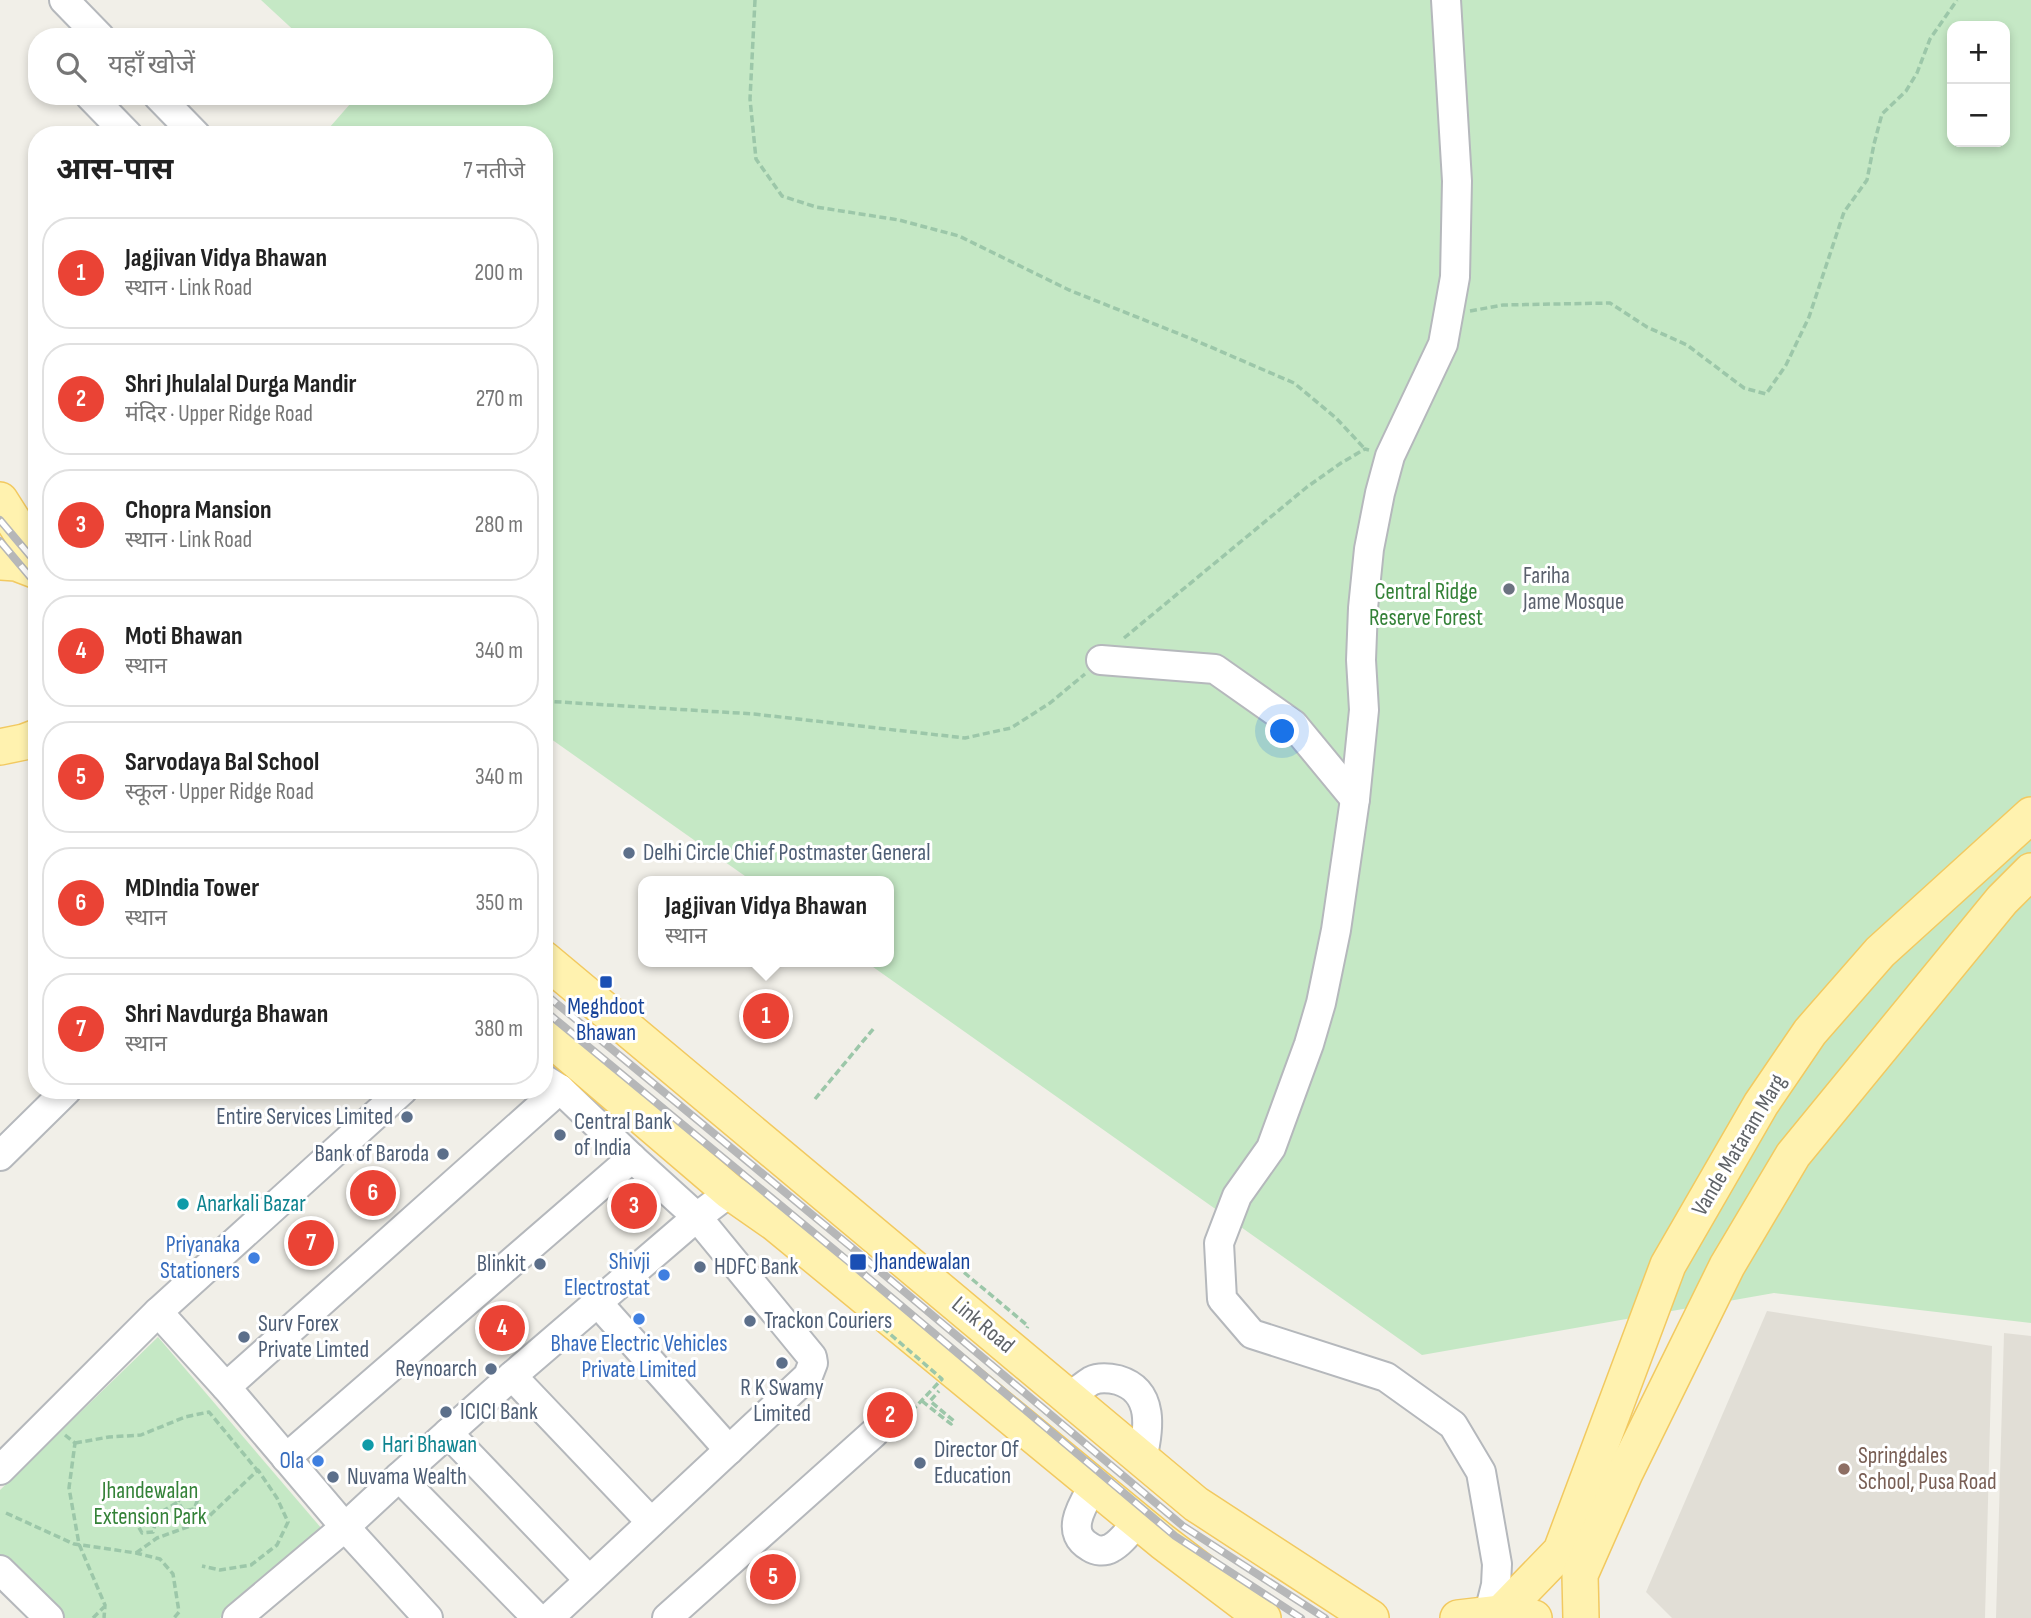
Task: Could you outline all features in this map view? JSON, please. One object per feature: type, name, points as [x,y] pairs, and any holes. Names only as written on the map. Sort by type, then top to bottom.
[{"type":"main road","points":[[0,500],[28,544]]},
{"type":"main road","points":[[0,562],[16,563],[28,568]]},
{"type":"main road","name":"Vande Mataram Marg","points":[[1496,1615],[1560,1550],[1668,1265],[1761,1104],[1810,1032],[1880,952],[2031,815]]},
{"type":"main road","points":[[1581,1618],[1580,1574],[1625,1473],[1727,1266],[1793,1154],[2002,900],[2031,871]]},
{"type":"main road","name":"Link Road","points":[[553,967],[1196,1504],[1371,1618]]},
{"type":"main road","points":[[553,1041],[730,1192],[776,1224],[1138,1521],[1263,1618]]},
{"type":"street","points":[[64,0],[91,28]]},
{"type":"street","points":[[1446,0],[1457,181],[1455,277],[1443,344],[1377,452],[1380,493],[1369,549],[1363,608],[1361,660],[1364,710],[1355,799],[1336,930],[1321,1003],[1309,1044],[1271,1148],[1237,1196],[1219,1243],[1222,1299],[1252,1334],[1386,1377],[1452,1425],[1481,1472],[1497,1564],[1496,1615]]},
{"type":"street","points":[[99,105],[119,126]]},
{"type":"street","points":[[166,105],[184,126]]},
{"type":"street","points":[[1101,660],[1215,669],[1293,724],[1355,799]]},
{"type":"street","points":[[549,1618],[808,1376],[813,1363],[812,1357],[697,1217],[553,1085]]},
{"type":"street","points":[[0,1156],[58,1099]]},
{"type":"street","points":[[0,1470],[158,1312],[393,1099]]},
{"type":"street","points":[[226,1387],[536,1099]]},
{"type":"street","points":[[276,1461],[632,1158]]},
{"type":"street","points":[[237,1618],[345,1527],[447,1433],[597,1302],[730,1192]]},
{"type":"street","points":[[597,1302],[729,1450]]},
{"type":"street","points":[[158,1312],[226,1387],[276,1461],[345,1527],[428,1618]]},
{"type":"street","points":[[512,1376],[651,1522]]},
{"type":"street","points":[[1069,1398],[1093,1380],[1107,1378],[1121,1381],[1134,1389],[1147,1409],[1147,1440],[1142,1459]]},
{"type":"street","points":[[447,1433],[589,1580]]},
{"type":"street","points":[[667,1618],[874,1433]]},
{"type":"street","points":[[399,1477],[537,1618]]},
{"type":"street","points":[[1094,1485],[1077,1518],[1077,1534],[1086,1545],[1100,1551],[1108,1550],[1138,1521]]},
{"type":"street","points":[[2,1575],[49,1618]]},
{"type":"path","points":[[755,0],[750,99],[756,159],[782,196],[816,207],[899,219],[959,236],[1069,290],[1294,383],[1377,452]]},
{"type":"path","points":[[1446,327],[1463,313],[1503,305],[1610,303],[1647,327],[1686,345],[1745,388],[1766,394],[1786,365],[1809,317],[1844,212],[1867,180],[1882,114],[1906,91],[1917,73],[1930,38],[1956,0]]},
{"type":"path","points":[[553,702],[824,720],[965,738],[1011,728],[1050,703],[1273,514],[1341,463],[1377,452]]},
{"type":"path","points":[[815,1099],[874,1028]]},
{"type":"path","points":[[979,1284],[1017,1315]]},
{"type":"path","points":[[875,1321],[942,1379],[907,1416]]},
{"type":"path","points":[[922,1401],[951,1424],[954,1421],[930,1401]]},
{"type":"path","points":[[75,1443],[141,1435],[185,1416],[209,1412],[258,1470],[277,1498],[288,1522],[277,1545],[251,1564],[220,1570],[202,1566]]},
{"type":"path","points":[[61,1431],[75,1443]]},
{"type":"path","points":[[75,1443],[69,1488],[79,1544],[105,1605],[104,1618]]},
{"type":"path","points":[[136,1553],[157,1538],[204,1521],[258,1470],[276,1461]]},
{"type":"path","points":[[153,1517],[178,1503],[182,1493],[191,1492],[198,1499],[194,1509]]},
{"type":"path","points":[[178,1503],[184,1511],[194,1509]]},
{"type":"path","points":[[194,1509],[204,1521]]},
{"type":"path","points":[[6,1513],[74,1544],[160,1559],[173,1574],[180,1612],[174,1618]]},
{"type":"path","points":[[153,1532],[142,1533],[137,1524],[140,1515],[150,1513],[156,1521],[153,1532],[157,1538]]},
{"type":"path","points":[[93,1618],[105,1605]]},
{"type":"shaded area","name":"Springdales School, Pusa Road","points":[[1767,1311],[1992,1346],[1985,1618],[1672,1618],[1646,1592]]},
{"type":"shaded area","points":[[2004,1333],[2031,1336],[2031,1618],[1996,1618]]},
{"type":"green space","name":"Central Ridge Reserve Forest","points":[[261,0],[2031,0],[2031,1323],[1774,1293],[1422,1355],[873,967],[894,967],[894,876],[745,876],[553,740],[553,126],[331,126],[349,105],[553,105],[553,28],[291,28]]},
{"type":"green space","name":"Jhandewalan Extension Park","points":[[158,1337],[322,1529],[220,1618],[62,1618],[0,1557],[0,1490]]},
{"type":"railway","points":[[0,520],[28,553]]},
{"type":"railway","points":[[0,541],[28,574]]},
{"type":"railway","points":[[553,1000],[1183,1526],[1325,1618]]},
{"type":"railway","points":[[553,1017],[1175,1536],[1301,1618]]},
{"type":"place","name":"Fariha Jame Mosque","points":[[1509,589]]},
{"type":"place","name":"Delhi Circle Chief Postmaster General","points":[[629,853]]},
{"type":"place","name":"Meghdoot Bhawan","points":[[606,982]]},
{"type":"place","name":"Jagjivan Vidya Bhawan","points":[[766,1016]]},
{"type":"place","name":"Entire Services Limited","points":[[407,1117]]},
{"type":"place","name":"Central Bank of India","points":[[560,1135]]},
{"type":"place","name":"Bank of Baroda","points":[[443,1154]]},
{"type":"place","name":"MDIndia Tower","points":[[373,1193]]},
{"type":"place","name":"Anarkali Bazar","points":[[183,1204]]},
{"type":"place","name":"Chopra Mansion","points":[[634,1206]]},
{"type":"place","name":"Shri Navdurga Bhawan","points":[[311,1243]]},
{"type":"place","name":"Priyanaka Stationers","points":[[254,1258]]},
{"type":"place","name":"Jhandewalan","points":[[858,1262]]},
{"type":"place","name":"Blinkit","points":[[540,1264]]},
{"type":"place","name":"HDFC Bank","points":[[700,1267]]},
{"type":"place","name":"Shivji Electrostat","points":[[664,1275]]},
{"type":"place","name":"Bhave Electric Vehicles Private Limited","points":[[639,1319]]},
{"type":"place","name":"Trackon Couriers","points":[[750,1321]]},
{"type":"place","name":"Moti Bhawan","points":[[502,1328]]},
{"type":"place","name":"Surv Forex Private Limted","points":[[244,1337]]},
{"type":"place","name":"R K Swamy Limited","points":[[782,1363]]},
{"type":"place","name":"Reynoarch","points":[[491,1369]]},
{"type":"place","name":"ICICI Bank","points":[[446,1412]]},
{"type":"place","name":"Shri Jhulalal Durga Mandir","points":[[890,1415]]},
{"type":"place","name":"Hari Bhawan","points":[[368,1445]]},
{"type":"place","name":"Ola","points":[[318,1461]]},
{"type":"place","name":"Director Of Education","points":[[920,1463]]},
{"type":"place","name":"Springdales School, Pusa Road","points":[[1844,1469]]},
{"type":"place","name":"Nuvama Wealth","points":[[333,1477]]},
{"type":"place","name":"Sarvodaya Bal School","points":[[773,1577]]}]
